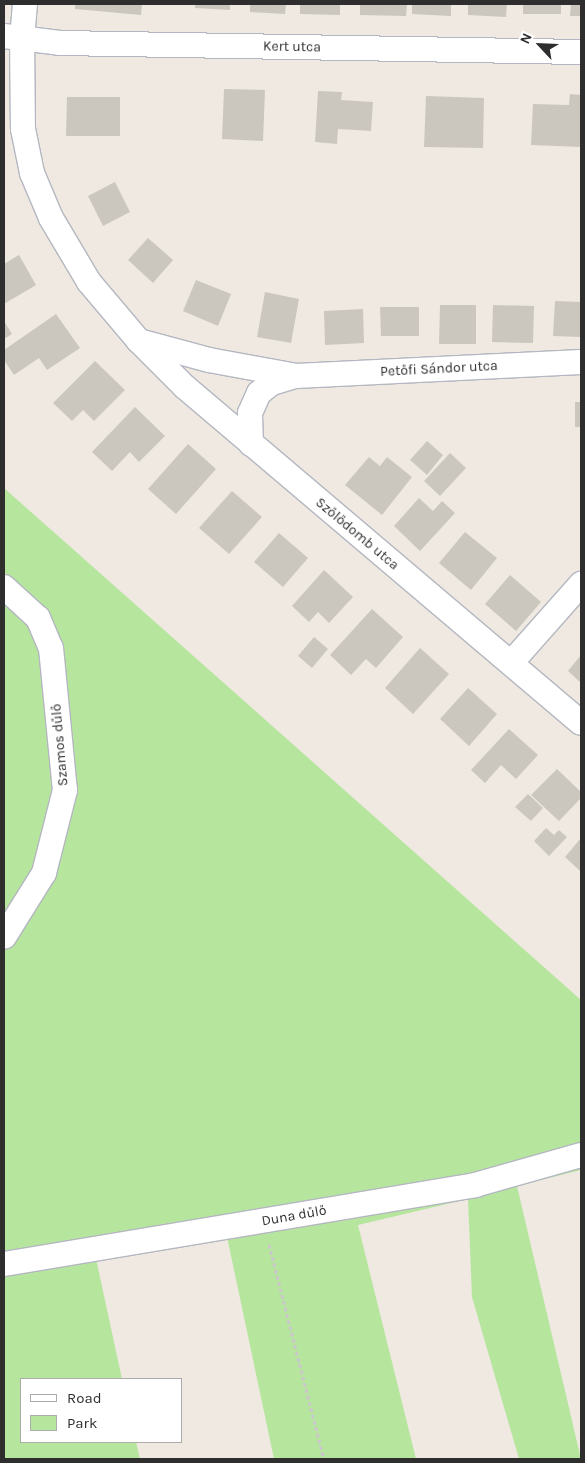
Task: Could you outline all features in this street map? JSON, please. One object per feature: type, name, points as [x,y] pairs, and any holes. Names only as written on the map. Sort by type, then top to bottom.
[{"type":"street","name":"Szőlődomb utca","points":[[25,4],[13,36],[23,129],[32,173],[51,218],[89,282],[138,340],[185,387],[250,444],[512,663],[581,724]]},
{"type":"street","name":"Kert utca","points":[[13,36],[60,43],[581,52]]},
{"type":"street","name":"Petőfi Sándor utca","points":[[138,340],[209,360],[296,376],[581,362]]},
{"type":"street","name":"Petőfi Sándor utca","points":[[250,444],[250,413],[259,393],[272,383],[296,376]]},
{"type":"street","points":[[512,663],[581,584]]},
{"type":"street","name":"Szamos dűlő","points":[[4,587],[38,618],[51,648],[65,790],[44,873],[4,936]]},
{"type":"street","name":"Duna dűlő","points":[[4,1264],[475,1185],[581,1154]]},
{"type":"path","points":[[262,1221],[324,1459]]},
{"type":"green space","points":[[4,488],[581,1000],[581,1170],[517,1186],[581,1459],[519,1459],[472,1297],[468,1199],[358,1225],[416,1459],[274,1459],[226,1232],[95,1254],[122,1378],[20,1378],[20,1443],[136,1443],[140,1459],[4,1459]]},
{"type":"building","points":[[75,4],[142,4],[141,15],[75,9]]},
{"type":"building","points":[[195,4],[230,4],[230,10],[195,8]]},
{"type":"building","points":[[250,4],[286,4],[285,14],[250,12]]},
{"type":"building","points":[[300,4],[340,4],[340,15],[300,14]]},
{"type":"building","points":[[360,4],[407,4],[406,16],[360,15]]},
{"type":"building","points":[[412,4],[451,4],[451,16],[412,14]]},
{"type":"building","points":[[468,4],[507,4],[506,17],[468,15]]},
{"type":"building","points":[[523,4],[561,4],[561,14],[523,14]]},
{"type":"building","points":[[571,4],[581,4],[581,16],[570,16]]},
{"type":"building","points":[[224,89],[265,90],[263,141],[222,139]]},
{"type":"building","points":[[318,91],[342,92],[341,100],[373,102],[371,131],[338,129],[337,144],[315,142]]},
{"type":"building","points":[[570,94],[581,95],[581,147],[531,145],[533,104],[569,105]]},
{"type":"building","points":[[426,96],[484,98],[483,148],[424,147]]},
{"type":"building","points":[[67,97],[120,97],[120,136],[66,136]]},
{"type":"building","points":[[115,182],[130,212],[103,226],[88,196]]},
{"type":"building","points":[[148,238],[173,260],[153,283],[128,260]]},
{"type":"building","points":[[19,255],[36,285],[4,304],[4,264]]},
{"type":"building","points":[[196,280],[231,294],[218,326],[183,311]]},
{"type":"building","points":[[265,292],[299,299],[291,343],[257,337]]},
{"type":"building","points":[[555,301],[581,302],[581,337],[553,336]]},
{"type":"building","points":[[440,305],[476,305],[476,344],[439,344]]},
{"type":"building","points":[[493,305],[534,306],[533,343],[492,342]]},
{"type":"building","points":[[380,307],[419,307],[419,336],[381,336]]},
{"type":"building","points":[[363,309],[364,343],[325,345],[324,311]]},
{"type":"building","points":[[56,314],[80,348],[47,370],[39,358],[14,375],[4,360],[4,350]]},
{"type":"building","points":[[4,321],[12,334],[4,339]]},
{"type":"building","points":[[95,361],[125,390],[94,421],[83,410],[72,421],[53,403]]},
{"type":"building","points":[[575,402],[581,402],[581,427],[575,427]]},
{"type":"building","points":[[135,407],[165,436],[139,462],[130,452],[112,471],[92,452]]},
{"type":"building","points":[[427,441],[443,455],[427,475],[410,460]]},
{"type":"building","points":[[188,444],[216,469],[176,514],[148,489]]},
{"type":"building","points":[[450,453],[466,468],[440,496],[424,481]]},
{"type":"building","points":[[369,457],[380,466],[387,457],[412,477],[382,515],[345,485]]},
{"type":"building","points":[[232,491],[262,517],[229,554],[199,528]]},
{"type":"building","points":[[419,498],[433,511],[442,501],[455,513],[420,551],[394,526]]},
{"type":"building","points":[[465,532],[497,558],[471,590],[439,563]]},
{"type":"building","points":[[279,533],[308,558],[283,587],[254,562]]},
{"type":"building","points":[[324,570],[353,597],[329,623],[318,612],[309,622],[292,606]]},
{"type":"building","points":[[510,575],[541,602],[516,631],[485,604]]},
{"type":"building","points":[[372,609],[403,637],[376,668],[366,659],[351,675],[330,655]]},
{"type":"building","points":[[314,637],[328,649],[312,668],[298,656]]},
{"type":"building","points":[[420,648],[449,674],[413,714],[385,688]]},
{"type":"building","points":[[581,655],[581,683],[568,671]]},
{"type":"building","points":[[468,688],[497,714],[469,746],[440,719]]},
{"type":"building","points":[[509,729],[538,755],[516,779],[501,765],[485,783],[471,770]]},
{"type":"building","points":[[557,769],[581,792],[581,798],[559,821],[531,795]]},
{"type":"building","points":[[528,794],[543,808],[531,821],[515,807]]},
{"type":"building","points":[[546,828],[554,835],[559,830],[567,837],[549,856],[534,841]]},
{"type":"building","points":[[581,838],[581,869],[580,871],[565,857]]}]
